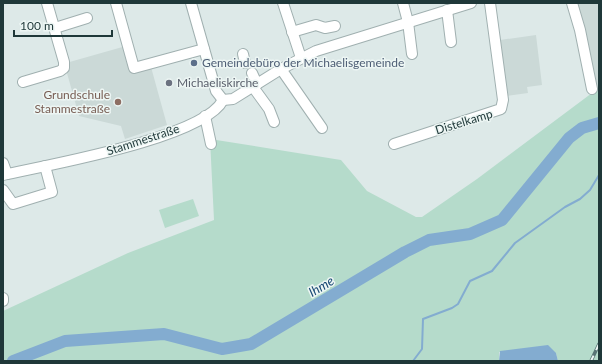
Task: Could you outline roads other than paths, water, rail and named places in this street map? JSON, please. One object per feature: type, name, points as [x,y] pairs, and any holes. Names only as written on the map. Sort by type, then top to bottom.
[{"type":"street","points":[[23,82],[60,71],[64,68],[64,62],[47,3]]},
{"type":"street","points":[[116,3],[134,68],[204,49]]},
{"type":"street","points":[[191,3],[216,91],[223,100]]},
{"type":"street","points":[[283,3],[301,58]]},
{"type":"street","points":[[403,3],[408,22],[412,54]]},
{"type":"street","name":"Stammestraße","points":[[5,174],[133,145],[166,134],[205,116],[220,107],[223,100],[233,99],[301,58],[332,46],[471,3]]},
{"type":"street","name":"Distelkamp","points":[[394,144],[501,109],[503,100],[490,3]]},
{"type":"street","points":[[572,3],[580,30],[592,89]]},
{"type":"street","points":[[447,10],[451,42]]},
{"type":"street","points":[[55,28],[88,18]]},
{"type":"street","points":[[292,32],[316,25],[325,28],[335,26]]},
{"type":"street","points":[[281,69],[322,128]]},
{"type":"street","points":[[252,73],[255,86],[269,109],[274,122]]},
{"type":"street","points":[[205,116],[211,144]]},
{"type":"street","points":[[3,163],[5,174]]},
{"type":"street","points":[[3,190],[13,204],[52,192],[45,166]]},
{"type":"water","points":[[548,345],[556,353],[558,361],[499,361],[500,351]]},
{"type":"waterway","name":"Ihme","points":[[13,361],[65,341],[164,334],[222,349],[251,344],[405,252],[429,240],[470,234],[502,220],[569,138],[582,128],[599,123]]},
{"type":"waterway","points":[[413,361],[422,349],[423,319],[452,308],[458,304],[470,281],[492,271],[515,243],[565,207],[580,199],[590,190],[599,175]]},
{"type":"railway","points":[[591,361],[599,344]]},
{"type":"place","name":"Gemeindebüro der Michaelisgemeinde","points":[[194,63]]},
{"type":"place","name":"Michaeliskirche","points":[[169,83]]},
{"type":"place","name":"Grundschule Stammestraße","points":[[118,102]]}]
